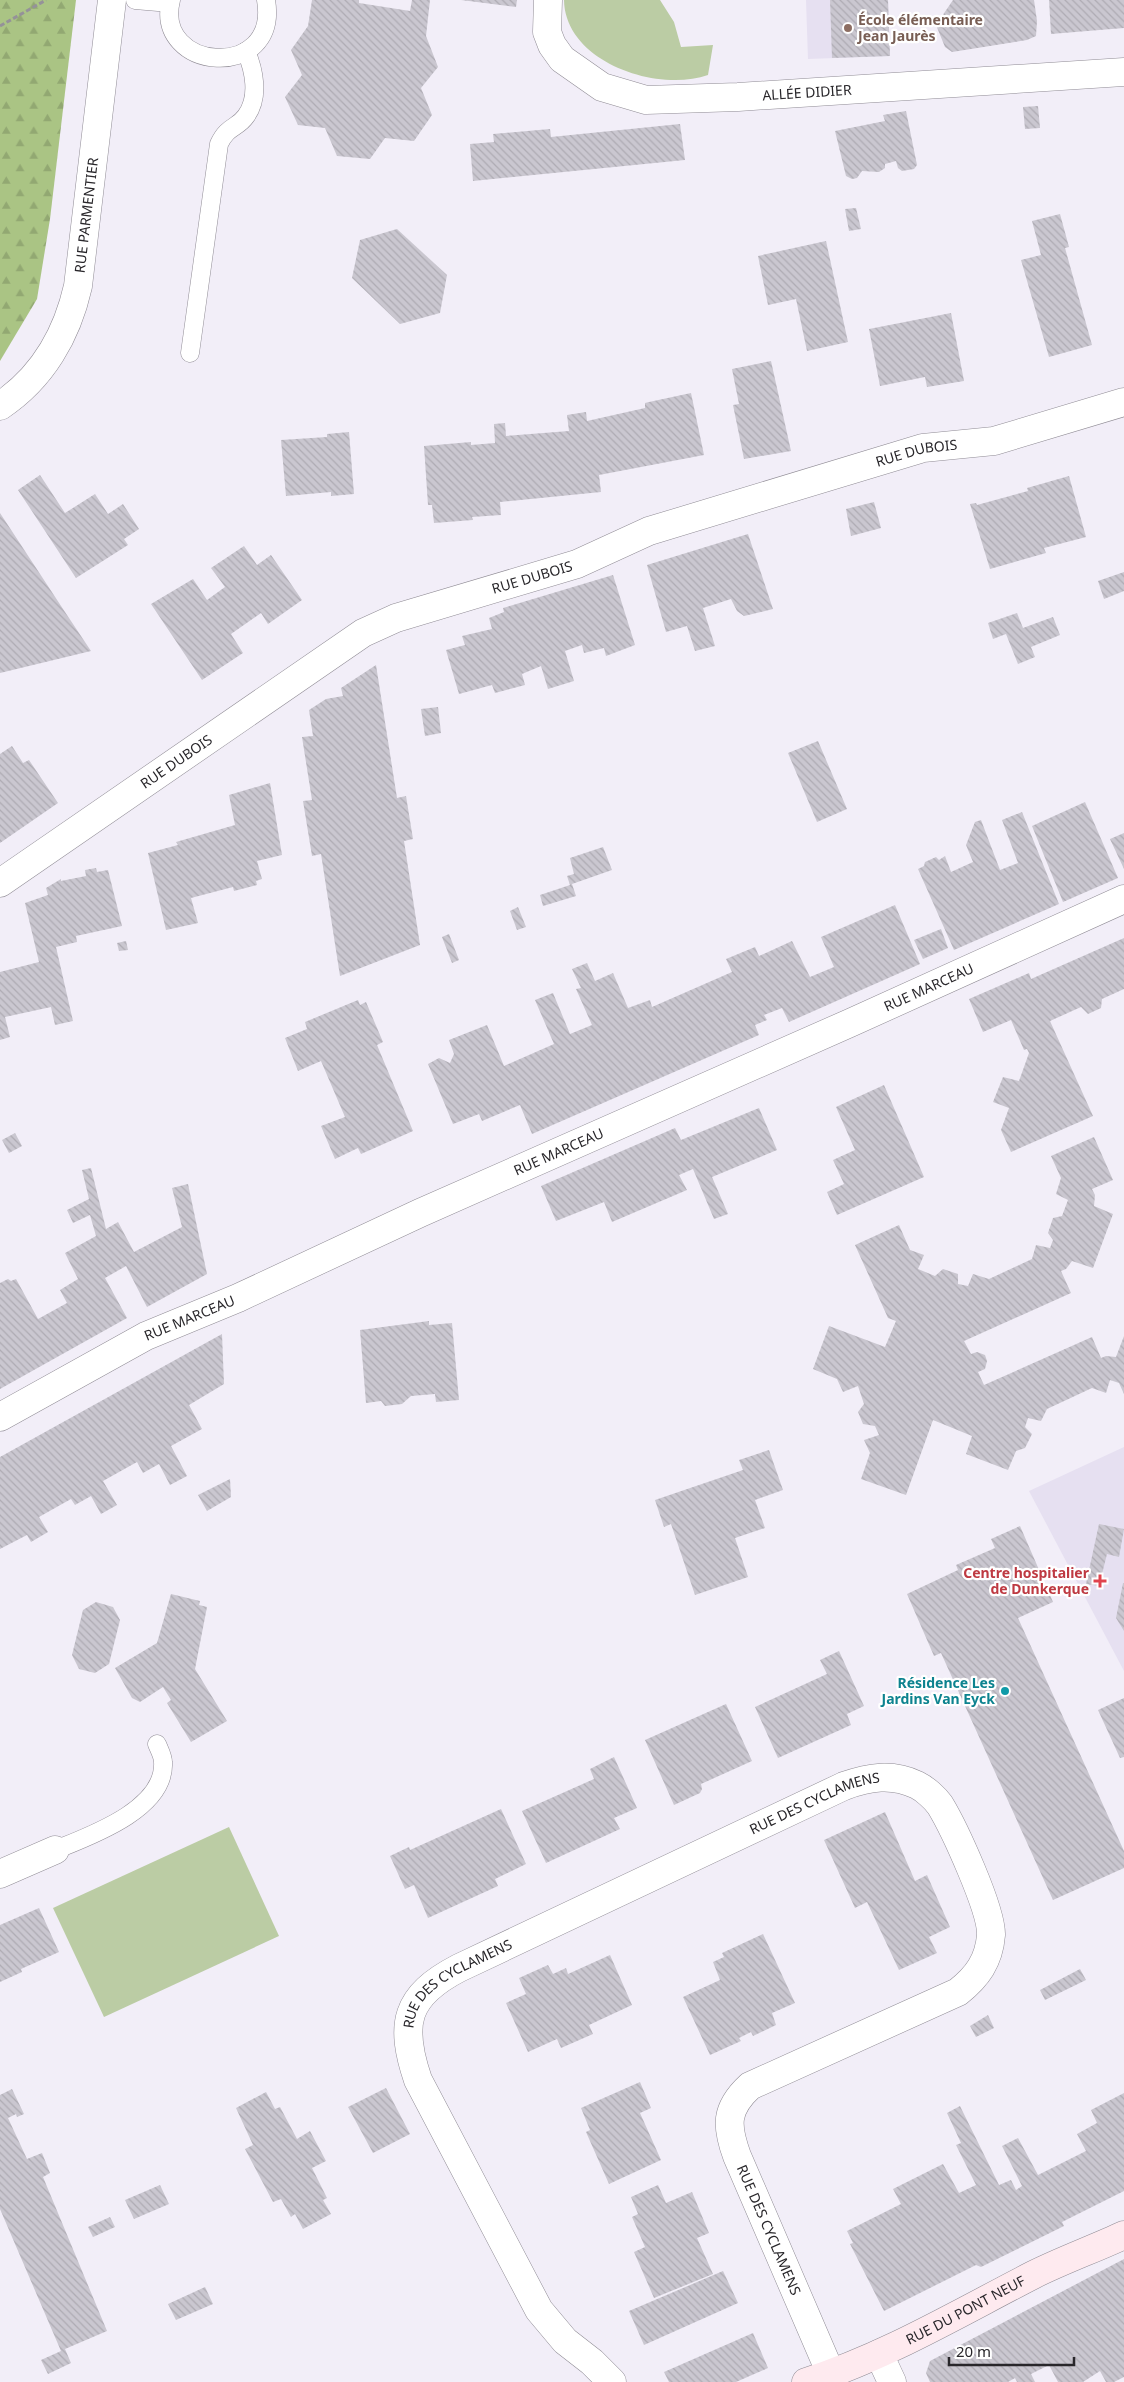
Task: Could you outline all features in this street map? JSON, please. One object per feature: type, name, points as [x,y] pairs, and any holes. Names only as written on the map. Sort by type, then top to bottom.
[{"type":"street","name":"RUE PARMENTIER","points":[[0,406],[14,396],[43,366],[56,346],[73,309],[78,286],[112,0]]},
{"type":"street","name":"ALLÉE DIDIER","points":[[548,0],[547,32],[552,45],[562,58],[602,87],[646,100],[738,97],[1124,72]]},
{"type":"street","name":"RUE DUBOIS","points":[[0,883],[363,633],[396,618],[577,564],[649,531],[923,448],[994,441],[1124,402]]},
{"type":"street","name":"RUE MARCEAU","points":[[0,1417],[146,1336],[238,1298],[420,1213],[841,1027],[1124,899]]},
{"type":"street","name":"RUE DES CYCLAMENS","points":[[612,2382],[592,2362],[565,2341],[539,2310],[418,2080],[409,2049],[409,2029],[418,1999],[428,1987],[459,1968],[826,1794],[859,1781],[894,1777],[924,1790],[938,1804],[947,1818],[988,1913],[991,1934],[989,1949],[983,1964],[977,1976],[958,1992],[750,2086],[738,2097],[731,2111],[728,2125],[737,2156],[818,2378]]},
{"type":"street","points":[[0,1874],[55,1850]]},
{"type":"street","name":"RUE DU PONT NEUF","points":[[818,2378],[879,2354],[1041,2271],[1124,2235]]},
{"type":"street","points":[[879,2354],[892,2382]]},
{"type":"lane","points":[[135,0],[171,2],[170,20],[176,35],[200,56],[216,59],[232,58],[246,51],[258,39],[265,25],[266,0]]},
{"type":"lane","points":[[190,353],[219,144],[227,130],[246,116],[254,92],[252,66],[246,51]]},
{"type":"lane","points":[[55,1850],[131,1815],[145,1802],[158,1784],[163,1770],[164,1761],[158,1744]]},
{"type":"path","points":[[0,26],[46,0]]},
{"type":"shaded area","name":"École élémentaire Jean Jaurès","points":[[806,0],[888,0],[890,56],[808,59]]},
{"type":"shaded area","name":"Centre hospitalier de Dunkerque","points":[[1124,1447],[1124,1671],[1029,1491]]},
{"type":"green space","points":[[0,0],[76,0],[50,219],[37,299],[0,361]]},
{"type":"green space","points":[[564,0],[660,0],[674,22],[681,47],[713,45],[708,75],[687,79],[664,80],[640,76],[617,68],[597,56],[580,40],[568,22]]},
{"type":"green space","points":[[229,1827],[279,1936],[104,2017],[53,1908]]},
{"type":"building","points":[[312,0],[359,0],[359,3],[410,11],[412,0],[430,0],[426,36],[438,67],[421,88],[432,115],[414,141],[385,138],[370,159],[337,156],[325,128],[298,125],[285,97],[302,75],[291,50],[308,26]]},
{"type":"building","points":[[461,0],[517,0],[516,7]]},
{"type":"building","name":"École élémentaire Jean Jaurès","points":[[830,0],[888,0],[890,56],[832,58]]},
{"type":"building","points":[[953,0],[1034,0],[1037,21],[1036,36],[1027,40],[952,52],[945,47],[936,25]]},
{"type":"building","points":[[1049,0],[1124,0],[1124,28],[1051,34]]},
{"type":"building","points":[[1038,106],[1040,128],[1025,129],[1023,107]]},
{"type":"building","points":[[906,111],[917,165],[914,169],[902,171],[898,168],[896,161],[885,164],[885,168],[879,172],[862,171],[857,178],[852,179],[846,176],[835,131],[885,121],[883,115]]},
{"type":"building","points":[[680,124],[685,160],[473,181],[470,144],[494,142],[493,134],[550,129],[551,137]]},
{"type":"building","points":[[856,208],[861,229],[849,231],[845,209]]},
{"type":"building","points":[[1060,214],[1069,247],[1065,248],[1092,345],[1049,357],[1021,260],[1041,255],[1032,221]]},
{"type":"building","points":[[397,229],[447,275],[440,313],[400,324],[352,278],[360,240]]},
{"type":"building","points":[[826,241],[848,342],[807,351],[796,299],[768,305],[758,256]]},
{"type":"building","points":[[951,313],[964,381],[927,387],[925,377],[880,386],[869,329]]},
{"type":"building","points":[[771,361],[791,451],[744,459],[733,405],[739,404],[732,369]]},
{"type":"building","points":[[691,393],[704,455],[599,475],[601,492],[500,502],[501,515],[472,517],[473,520],[434,523],[432,505],[428,505],[424,446],[471,442],[471,445],[495,443],[494,424],[505,423],[506,436],[569,431],[567,415],[586,412],[587,421],[645,408],[645,403]]},
{"type":"building","points":[[349,432],[354,494],[331,496],[331,492],[286,496],[281,440],[327,437],[327,434]]},
{"type":"building","points":[[40,475],[65,513],[95,494],[108,514],[123,504],[139,529],[124,539],[128,545],[76,578],[18,490]]},
{"type":"building","points":[[1069,476],[1086,537],[1044,548],[1046,553],[990,569],[970,504],[976,503],[977,505],[1028,491],[1027,488]]},
{"type":"building","points":[[874,502],[881,528],[851,536],[846,509]]},
{"type":"building","points":[[0,513],[65,612],[91,651],[0,673]]},
{"type":"building","points":[[748,534],[773,609],[744,616],[737,611],[731,599],[703,608],[715,646],[695,651],[687,626],[666,632],[647,565]]},
{"type":"building","points":[[244,546],[257,565],[271,555],[302,600],[268,624],[261,613],[231,634],[243,653],[202,680],[151,604],[193,579],[207,600],[225,587],[211,568]]},
{"type":"building","points":[[1124,572],[1124,591],[1104,599],[1098,581]]},
{"type":"building","points":[[613,575],[635,645],[606,656],[604,648],[584,653],[582,645],[565,651],[574,681],[548,689],[541,666],[522,674],[525,685],[495,693],[492,685],[459,694],[446,650],[465,645],[462,636],[492,629],[489,618],[504,612],[503,608]]},
{"type":"building","points":[[1017,613],[1023,628],[1053,617],[1060,635],[1031,647],[1035,657],[1018,664],[1006,634],[993,639],[988,623]]},
{"type":"building","points":[[376,665],[397,798],[406,796],[413,839],[404,841],[420,945],[340,976],[321,854],[312,856],[303,801],[312,800],[302,737],[313,736],[309,710],[326,699],[343,696],[341,688]]},
{"type":"building","points":[[438,707],[441,733],[425,736],[421,709]]},
{"type":"building","points":[[818,741],[847,809],[817,822],[788,753]]},
{"type":"building","points":[[12,746],[23,763],[29,760],[58,803],[0,843],[0,754]]},
{"type":"building","points":[[270,783],[282,855],[257,861],[262,879],[256,881],[257,885],[234,891],[233,887],[191,898],[198,923],[166,930],[148,853],[178,845],[176,842],[235,825],[229,795]]},
{"type":"building","points":[[1085,802],[1118,878],[1063,902],[1032,826]]},
{"type":"building","points":[[1022,812],[1059,904],[954,950],[918,869],[924,866],[925,862],[936,857],[939,860],[945,856],[951,872],[973,862],[966,845],[975,822],[981,820],[1000,870],[1018,863],[1002,820]]},
{"type":"building","points":[[1124,833],[1124,869],[1110,839]]},
{"type":"building","points":[[603,847],[612,870],[572,884],[576,896],[543,906],[540,895],[570,885],[567,876],[574,874],[570,858]]},
{"type":"building","points":[[96,868],[97,872],[108,870],[122,926],[76,936],[77,942],[56,947],[73,1021],[55,1025],[51,1007],[5,1017],[10,1037],[0,1040],[0,972],[39,962],[25,903],[48,895],[46,888],[61,879],[61,881],[86,876],[85,870]]},
{"type":"building","points":[[895,905],[920,964],[789,1022],[782,1008],[764,1015],[767,1020],[755,1025],[759,1035],[532,1134],[520,1105],[482,1121],[479,1114],[453,1124],[428,1064],[439,1058],[450,1063],[454,1054],[449,1040],[487,1025],[504,1066],[554,1044],[535,1000],[553,993],[570,1034],[592,1025],[576,989],[581,988],[572,969],[587,963],[595,981],[613,973],[628,1008],[650,1000],[652,1007],[732,972],[726,959],[755,947],[759,956],[792,941],[810,977],[834,967],[821,937]]},
{"type":"building","points":[[518,907],[526,927],[517,930],[510,911]]},
{"type":"building","points":[[941,929],[948,948],[923,959],[914,940]]},
{"type":"building","points":[[449,934],[459,960],[452,963],[442,937]]},
{"type":"building","points":[[1124,938],[1124,989],[1102,999],[1101,1008],[1088,1014],[1081,1007],[1050,1021],[1093,1116],[1011,1152],[1001,1130],[1009,1108],[993,1102],[1003,1077],[1019,1081],[1029,1053],[1027,1049],[1024,1050],[1011,1020],[983,1032],[969,999],[1029,973],[1031,979]]},
{"type":"building","points":[[126,941],[128,950],[119,951],[117,943]]},
{"type":"building","points":[[358,1000],[360,1005],[366,1002],[383,1042],[377,1045],[413,1131],[361,1154],[358,1148],[335,1159],[321,1126],[345,1117],[321,1061],[298,1071],[285,1038],[307,1029],[305,1022]]},
{"type":"building","points":[[884,1085],[924,1177],[837,1215],[827,1192],[844,1184],[833,1160],[855,1150],[836,1107]]},
{"type":"building","points":[[759,1108],[777,1150],[712,1177],[728,1214],[714,1219],[693,1169],[679,1175],[687,1190],[612,1222],[604,1202],[556,1221],[541,1186],[675,1128],[681,1140]]},
{"type":"building","points":[[15,1133],[22,1146],[9,1153],[2,1140]]},
{"type":"building","points":[[1094,1137],[1113,1180],[1092,1189],[1095,1195],[1094,1206],[1113,1214],[1093,1268],[1072,1261],[1066,1269],[1061,1271],[1071,1293],[964,1341],[971,1354],[977,1352],[985,1355],[987,1361],[985,1369],[978,1372],[984,1385],[1092,1337],[1101,1358],[1106,1356],[1116,1357],[1124,1336],[1124,1394],[1119,1383],[1110,1380],[1106,1393],[1092,1388],[1047,1409],[1041,1421],[1028,1418],[1025,1427],[1032,1434],[1025,1448],[1016,1451],[1008,1470],[966,1454],[972,1436],[933,1420],[906,1495],[861,1479],[870,1453],[864,1440],[879,1435],[875,1426],[863,1424],[858,1412],[864,1404],[858,1386],[843,1392],[837,1379],[813,1369],[829,1326],[885,1347],[896,1321],[888,1318],[855,1245],[899,1225],[910,1250],[924,1255],[918,1269],[935,1276],[943,1269],[958,1274],[958,1284],[968,1286],[973,1274],[989,1279],[1032,1259],[1036,1245],[1050,1248],[1053,1240],[1048,1233],[1053,1218],[1062,1216],[1068,1200],[1056,1194],[1061,1178],[1051,1156]]},
{"type":"building","points":[[91,1168],[106,1229],[118,1222],[134,1252],[182,1227],[172,1188],[188,1184],[207,1274],[147,1307],[126,1266],[105,1278],[127,1318],[0,1389],[0,1283],[8,1279],[11,1281],[16,1279],[38,1319],[67,1303],[60,1290],[78,1279],[65,1253],[96,1236],[90,1215],[73,1223],[67,1210],[89,1199],[82,1170]]},
{"type":"building","points":[[429,1321],[429,1325],[452,1323],[459,1400],[436,1402],[435,1394],[411,1396],[402,1404],[385,1406],[381,1401],[366,1403],[360,1330]]},
{"type":"building","points":[[222,1334],[224,1384],[189,1405],[202,1429],[171,1446],[187,1476],[170,1485],[159,1464],[143,1473],[137,1462],[103,1481],[117,1505],[101,1514],[91,1496],[75,1505],[71,1499],[39,1517],[48,1532],[31,1542],[27,1535],[0,1549],[0,1457]]},
{"type":"building","points":[[769,1450],[783,1490],[755,1500],[765,1528],[735,1538],[748,1577],[695,1595],[671,1524],[664,1527],[655,1500],[743,1470],[739,1460]]},
{"type":"building","points":[[230,1479],[231,1497],[207,1511],[198,1495]]},
{"type":"building","points":[[1099,1524],[1124,1529],[1119,1557],[1107,1554],[1099,1586],[1086,1584]]},
{"type":"building","name":"Résidence Les Jardins Van Eyck","points":[[1020,1526],[1053,1602],[1018,1618],[1124,1851],[1124,1868],[1053,1900],[941,1653],[934,1656],[907,1594],[958,1570],[956,1565],[995,1548],[991,1539]]},
{"type":"building","points":[[1124,1583],[1124,1631],[1116,1618]]},
{"type":"building","points":[[171,1594],[200,1601],[199,1605],[207,1607],[195,1669],[227,1721],[191,1742],[167,1703],[171,1700],[163,1687],[140,1702],[132,1698],[115,1668],[157,1643]]},
{"type":"building","points":[[96,1602],[113,1607],[120,1620],[109,1664],[95,1673],[79,1669],[72,1655],[83,1610]]},
{"type":"building","points":[[839,1651],[864,1706],[847,1714],[851,1725],[778,1758],[755,1707],[827,1674],[820,1660]]},
{"type":"building","points":[[1124,1698],[1124,1757],[1120,1758],[1098,1710]]},
{"type":"building","points":[[726,1704],[752,1761],[701,1784],[702,1789],[700,1793],[674,1805],[645,1740]]},
{"type":"building","points":[[614,1757],[637,1808],[614,1818],[620,1829],[546,1863],[522,1811],[594,1779],[590,1769]]},
{"type":"building","points":[[501,1809],[526,1864],[495,1879],[498,1886],[428,1918],[414,1885],[405,1889],[390,1856],[409,1847],[410,1850]]},
{"type":"building","points":[[885,1812],[915,1881],[927,1875],[950,1927],[929,1937],[937,1953],[899,1970],[867,1902],[855,1908],[824,1840]]},
{"type":"building","points":[[39,1908],[59,1952],[21,1969],[22,1972],[0,1982],[0,1925]]},
{"type":"building","points":[[763,1934],[795,2003],[772,2013],[776,2025],[753,2036],[751,2032],[739,2038],[741,2041],[710,2055],[683,1997],[720,1980],[713,1962],[724,1957],[722,1953]]},
{"type":"building","points":[[610,1955],[632,2005],[589,2025],[593,2034],[561,2048],[557,2039],[528,2052],[506,2003],[526,1994],[519,1978],[548,1965],[553,1974],[566,1968],[568,1974]]},
{"type":"building","points":[[1080,1969],[1086,1980],[1045,2000],[1040,1990]]},
{"type":"building","points":[[988,2015],[994,2028],[976,2037],[970,2026]]},
{"type":"building","points":[[640,2082],[651,2108],[640,2113],[661,2160],[609,2184],[586,2132],[590,2130],[581,2108]]},
{"type":"building","points":[[386,2088],[410,2134],[373,2153],[348,2107]]},
{"type":"building","points":[[12,2089],[24,2114],[17,2117],[16,2114],[8,2118],[27,2159],[42,2153],[50,2173],[43,2177],[107,2331],[65,2349],[71,2363],[48,2374],[41,2360],[61,2351],[0,2209],[0,2095]]},
{"type":"building","points":[[266,2092],[275,2109],[280,2107],[297,2139],[310,2131],[326,2161],[312,2168],[327,2198],[323,2200],[331,2214],[303,2229],[295,2214],[291,2217],[281,2199],[273,2202],[245,2149],[253,2145],[236,2108]]},
{"type":"building","points":[[1124,2093],[1124,2191],[1062,2222],[1064,2226],[981,2267],[976,2265],[884,2311],[850,2244],[853,2243],[847,2231],[901,2204],[893,2189],[943,2164],[959,2193],[976,2185],[956,2145],[961,2143],[947,2113],[960,2106],[999,2185],[1011,2180],[1016,2190],[1022,2186],[1002,2146],[1018,2138],[1038,2175],[1086,2151],[1077,2134],[1097,2123],[1091,2110]]},
{"type":"building","points":[[160,2185],[169,2204],[134,2219],[125,2200]]},
{"type":"building","points":[[658,2185],[666,2203],[692,2192],[709,2233],[697,2238],[713,2274],[654,2298],[634,2252],[645,2247],[632,2217],[638,2214],[631,2197]]},
{"type":"building","points":[[110,2217],[115,2227],[93,2237],[88,2227]]},
{"type":"building","points":[[1124,2259],[1124,2377],[1114,2382],[1106,2382],[1100,2371],[1083,2382],[1058,2382],[1049,2365],[1031,2374],[1035,2382],[1017,2382],[1015,2378],[1008,2382],[930,2382],[926,2373],[930,2361]]},
{"type":"building","points":[[723,2271],[738,2303],[644,2345],[629,2311]]},
{"type":"building","points":[[205,2287],[213,2304],[176,2320],[168,2304]]},
{"type":"building","points":[[753,2333],[768,2368],[736,2382],[669,2382],[664,2372]]},
{"type":"place","name":"École élémentaire Jean Jaurès","points":[[848,28]]},
{"type":"place","name":"Centre hospitalier de Dunkerque","points":[[1100,1581]]},
{"type":"place","name":"Résidence Les Jardins Van Eyck","points":[[1005,1691]]}]
